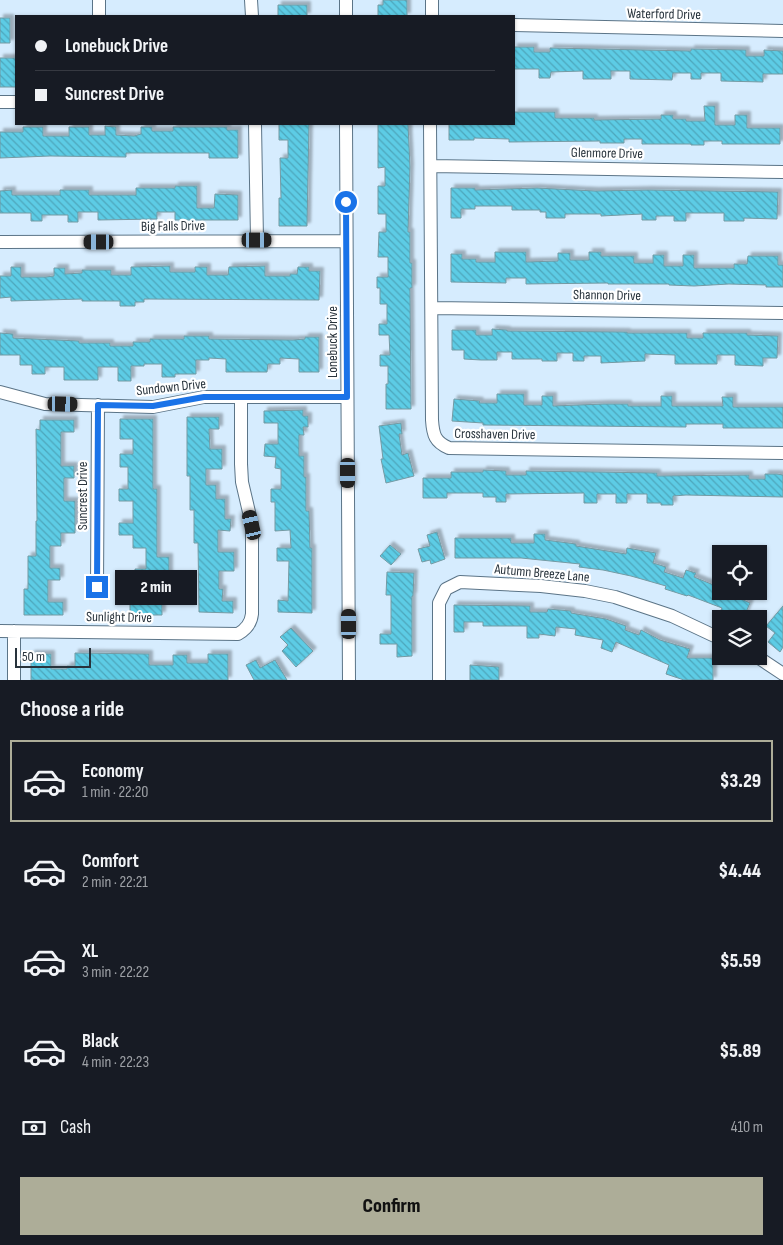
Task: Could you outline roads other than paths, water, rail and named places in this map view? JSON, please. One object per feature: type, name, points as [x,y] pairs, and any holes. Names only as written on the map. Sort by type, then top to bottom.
[{"type":"street","points":[[98,0],[99,15]]},
{"type":"street","points":[[251,0],[252,15]]},
{"type":"street","points":[[346,0],[346,15]]},
{"type":"street","points":[[432,0],[432,15]]},
{"type":"street","name":"Waterford Drive","points":[[515,25],[783,31]]},
{"type":"street","points":[[0,102],[15,102]]},
{"type":"street","points":[[255,125],[257,240]]},
{"type":"street","name":"Lonebuck Drive","points":[[346,125],[349,680]]},
{"type":"street","name":"Crosshaven Drive","points":[[430,125],[433,433],[436,441],[448,448],[783,453]]},
{"type":"street","name":"Glenmore Drive","points":[[431,166],[783,172]]},
{"type":"street","name":"Big Falls Drive","points":[[0,242],[346,241]]},
{"type":"street","name":"Shannon Drive","points":[[432,308],[783,313]]},
{"type":"street","name":"Sundown Drive","points":[[0,392],[45,404],[153,406],[204,397],[347,397]]},
{"type":"street","name":"Sunlight Drive","points":[[0,631],[238,634],[245,631],[249,626],[252,614],[252,525],[242,482],[241,397]]},
{"type":"street","name":"Suncrest Drive","points":[[97,587],[98,405]]},
{"type":"street","name":"Autumn Breeze Lane","points":[[439,680],[439,602],[446,589],[460,582],[541,586],[585,591],[615,597],[672,616],[712,635]]},
{"type":"street","points":[[14,631],[14,680]]},
{"type":"street","points":[[767,663],[783,674]]}]
